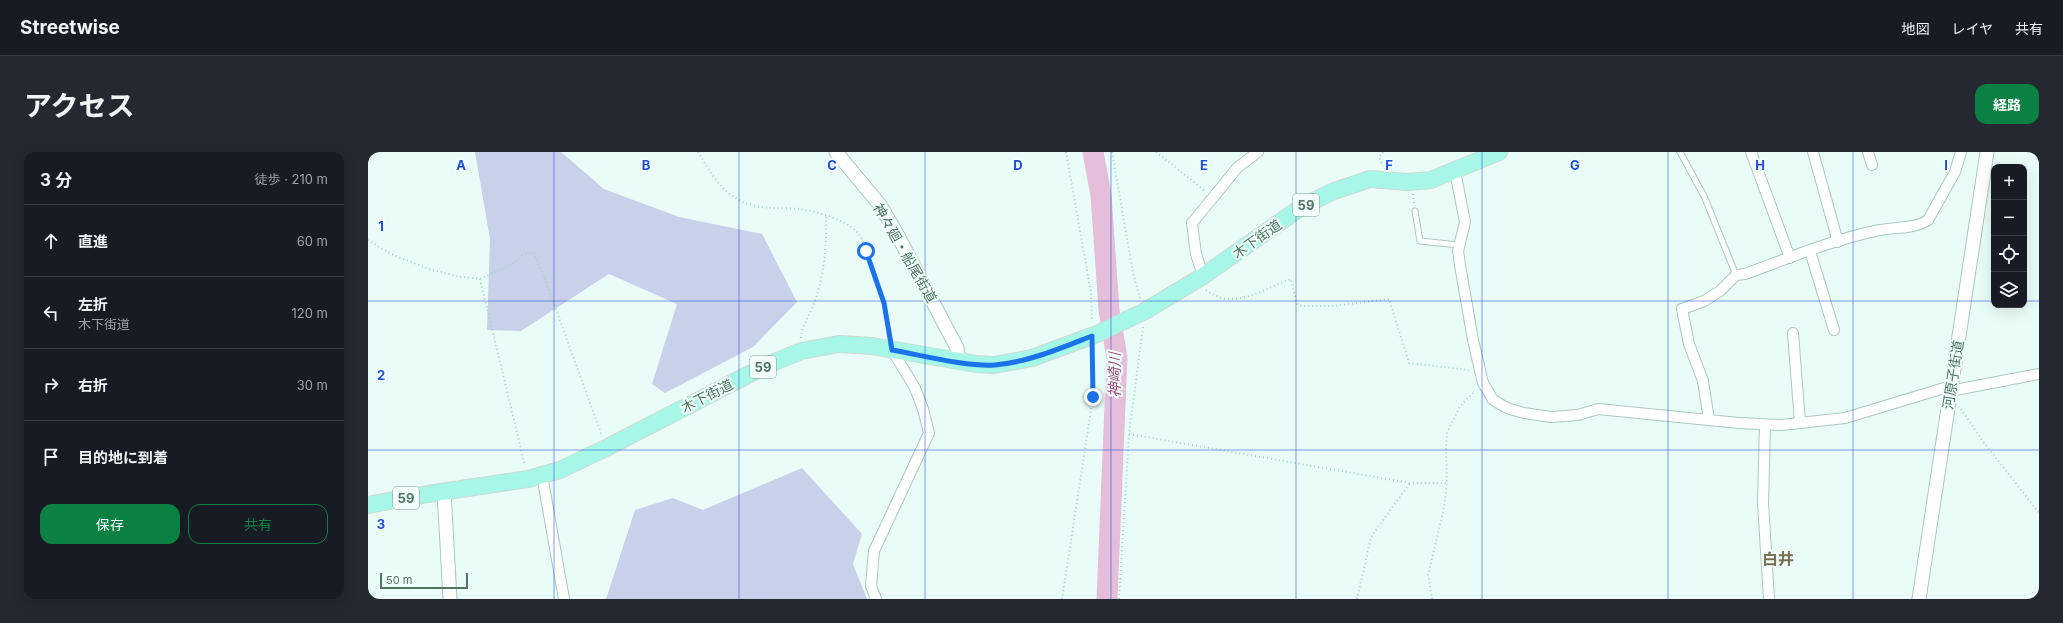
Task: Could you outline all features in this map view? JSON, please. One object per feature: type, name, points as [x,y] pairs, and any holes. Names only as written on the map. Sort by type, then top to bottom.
[{"type":"main road","name":"木下街道","points":[[1140,314],[1199,278],[1303,206],[1334,191],[1370,179],[1419,182],[1431,180],[1498,152]]},
{"type":"main road","name":"59","points":[[1094,335],[1140,314]]},
{"type":"main road","name":"木下街道","points":[[368,505],[444,491],[535,477],[560,470],[765,366],[801,351],[839,344],[994,365],[1044,354],[1094,335]]},
{"type":"street","name":"神々廻・船尾街道","points":[[836,152],[880,205],[896,232],[957,348],[959,361]]},
{"type":"street","points":[[1199,278],[1192,223],[1238,167],[1258,152]]},
{"type":"street","points":[[1751,152],[1790,258]]},
{"type":"street","points":[[1813,152],[1838,242]]},
{"type":"street","points":[[1868,152],[1872,166]]},
{"type":"street","points":[[1709,420],[1703,381],[1689,344],[1682,309],[1704,301],[1720,291],[1736,275],[1745,274],[1810,251],[1880,230],[1922,224],[1928,220],[1955,172],[1961,152]]},
{"type":"street","name":"河原子街道","points":[[1919,599],[1987,152]]},
{"type":"street","points":[[1455,171],[1465,222],[1459,245],[1460,265],[1480,372],[1483,383],[1493,400],[1507,408],[1524,413],[1551,417],[1578,415],[1598,409],[1765,425],[1800,424],[1845,418],[1950,390],[2039,374]]},
{"type":"street","points":[[1810,251],[1834,330]]},
{"type":"street","points":[[1793,333],[1800,424]]},
{"type":"street","points":[[876,599],[871,586],[874,551],[929,433],[923,409],[915,388],[892,350]]},
{"type":"street","points":[[1765,425],[1763,503],[1769,599]]},
{"type":"street","points":[[535,477],[564,599]]},
{"type":"street","points":[[444,491],[450,599]]},
{"type":"lane","points":[[1680,152],[1704,196],[1736,275]]},
{"type":"lane","points":[[1415,211],[1420,241],[1459,245]]},
{"type":"path","points":[[698,152],[718,183],[734,198],[748,204],[769,208],[800,210],[826,216],[844,223],[859,234],[884,303],[892,350]]},
{"type":"path","points":[[1062,599],[1093,397],[1094,335],[1091,293],[1066,152]]},
{"type":"path","points":[[1112,152],[1140,314],[1129,434],[1119,599]]},
{"type":"path","points":[[1156,152],[1214,198]]},
{"type":"path","points":[[801,351],[801,337],[804,321],[813,305],[818,289],[827,239],[826,216]]},
{"type":"path","points":[[368,240],[391,254],[429,269],[456,276],[480,279],[514,263],[524,254],[533,253],[542,271],[606,448]]},
{"type":"path","points":[[1199,278],[1213,296],[1235,300],[1246,298],[1291,279],[1298,305],[1334,306],[1389,299],[1409,363],[1480,372]]},
{"type":"path","points":[[480,279],[535,477]]},
{"type":"path","points":[[1432,599],[1428,575],[1444,508],[1447,483],[1447,433],[1452,419],[1460,406],[1483,383]]},
{"type":"path","points":[[1950,390],[1982,440],[2039,513]]},
{"type":"path","points":[[1129,434],[1410,483],[1447,483]]},
{"type":"path","points":[[1357,599],[1371,537],[1410,483]]},
{"type":"shaded area","points":[[475,152],[561,152],[604,189],[679,217],[762,234],[797,302],[753,347],[665,393],[652,384],[677,304],[609,274],[521,331],[487,330],[490,239]]},
{"type":"shaded area","points":[[802,468],[862,534],[853,564],[867,599],[606,599],[635,510],[673,498],[703,510]]},
{"type":"waterway","name":"神崎川","points":[[1093,152],[1101,195],[1109,310],[1117,358],[1107,599]]},
{"type":"district","name":"白井","points":[[1778,559]]},
{"type":"route","points":[[866,251],[884,303],[892,342],[892,350],[976,364],[994,365],[1032,358],[1092,336],[1093,397]]}]
